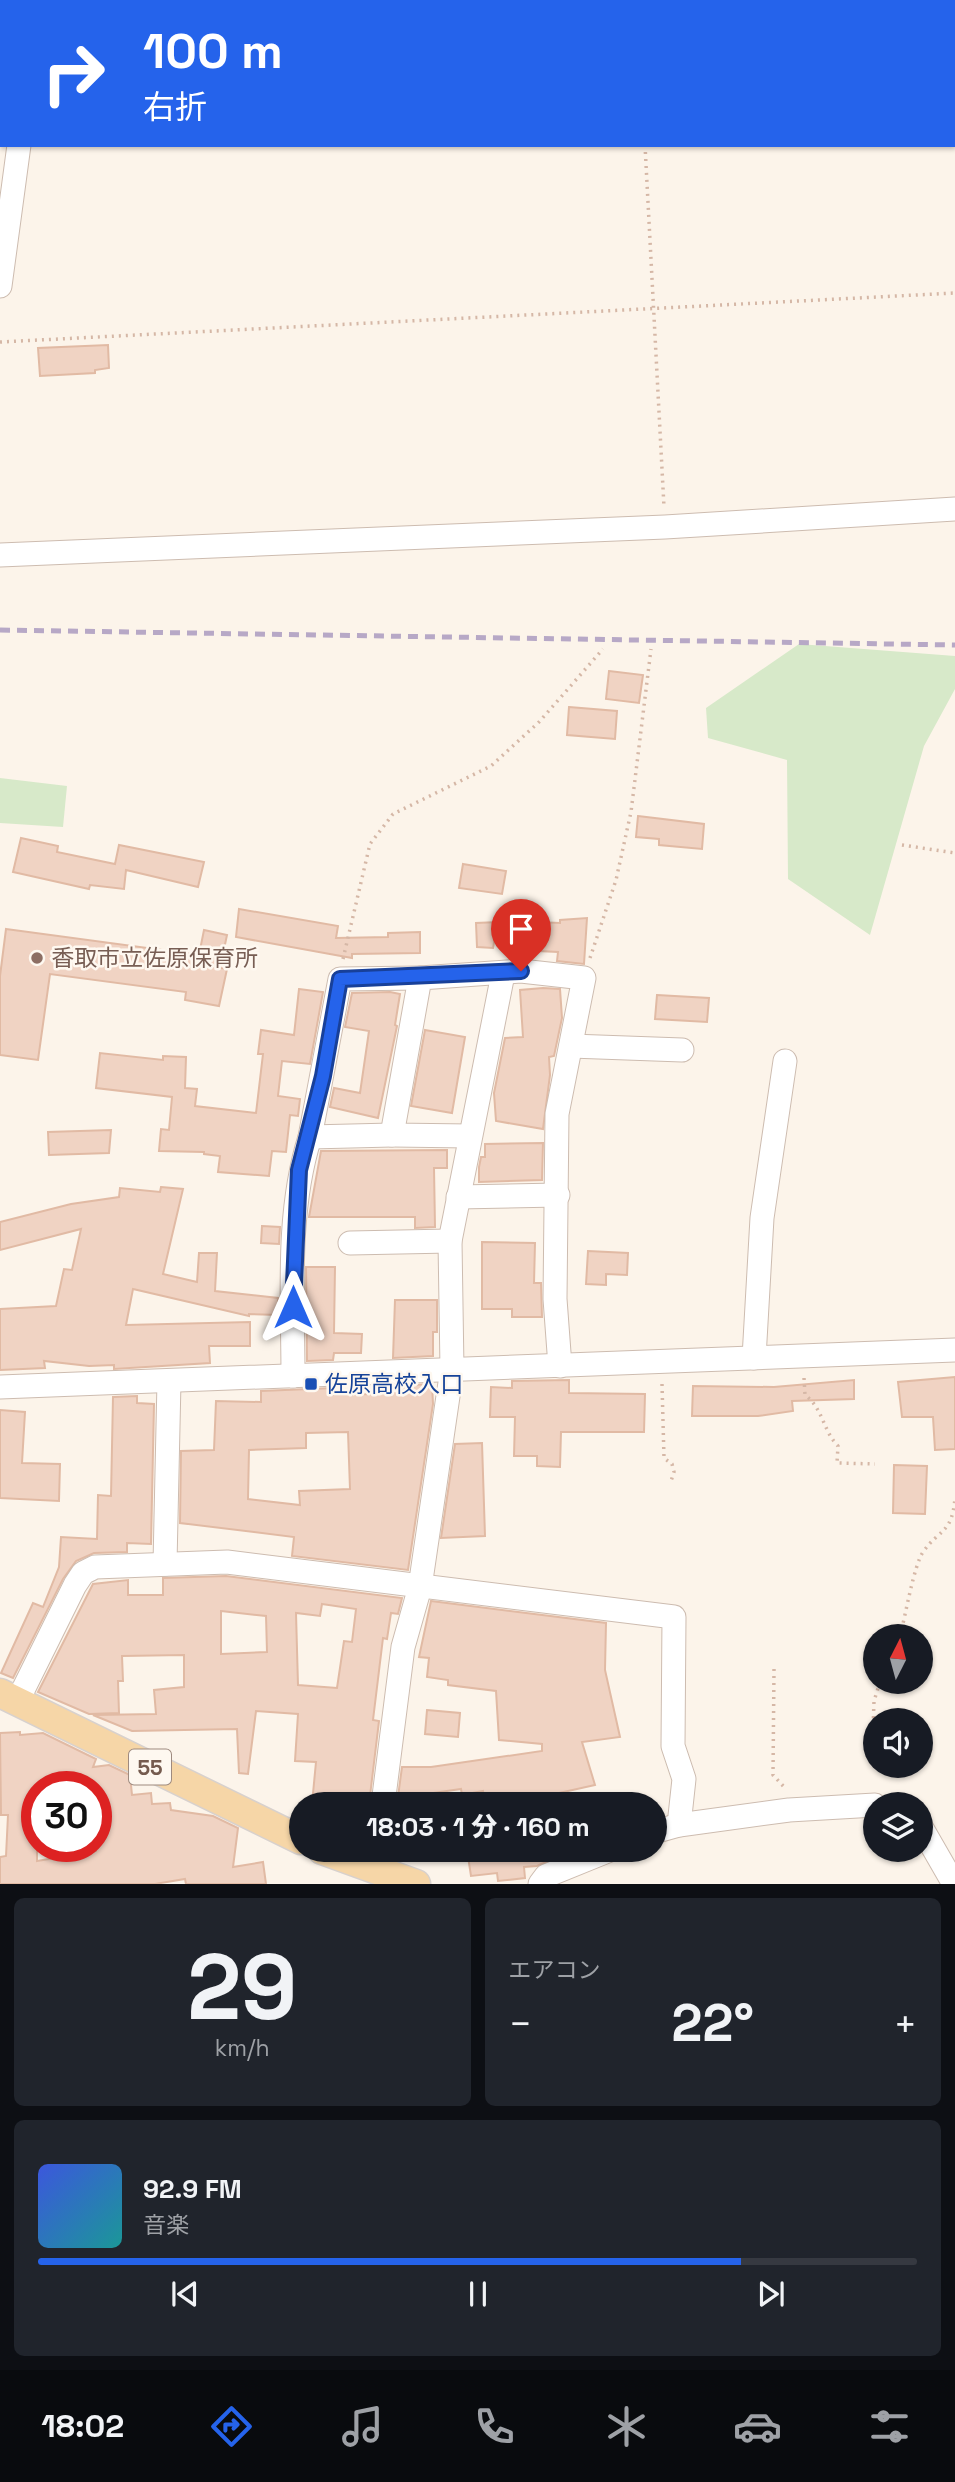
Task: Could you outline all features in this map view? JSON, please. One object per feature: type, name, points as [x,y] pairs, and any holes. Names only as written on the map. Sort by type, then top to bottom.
[{"type":"main road","name":"55","points":[[9,1698],[289,1834]]},
{"type":"main road","points":[[380,1862],[416,1884]]},
{"type":"street","points":[[0,286],[19,147]]},
{"type":"street","points":[[0,555],[665,527],[955,509]]},
{"type":"street","points":[[293,1376],[295,1234],[299,1170],[310,1137],[340,979],[420,978],[521,971],[584,978],[557,1114],[555,1299],[560,1366]]},
{"type":"street","points":[[385,1792],[403,1647],[419,1587],[453,1369],[450,1241],[503,974]]},
{"type":"street","points":[[392,1135],[420,978]]},
{"type":"street","points":[[571,1046],[682,1050]]},
{"type":"street","points":[[754,1358],[762,1218],[785,1061]]},
{"type":"street","points":[[310,1137],[470,1136]]},
{"type":"street","points":[[458,1197],[558,1195]]},
{"type":"street","points":[[350,1243],[450,1241]]},
{"type":"street","points":[[0,1388],[955,1350]]},
{"type":"street","points":[[164,1564],[169,1381]]},
{"type":"street","points":[[9,1698],[83,1573],[95,1567],[253,1564],[674,1617],[673,1746],[684,1779],[679,1825]]},
{"type":"street","points":[[667,1828],[789,1810],[863,1805]]},
{"type":"street","points":[[933,1848],[954,1884]]},
{"type":"street","points":[[540,1884],[546,1875],[579,1862]]},
{"type":"path","points":[[645,147],[665,527]]},
{"type":"path","points":[[0,342],[955,293]]},
{"type":"path","points":[[340,979],[370,845],[393,814],[491,766],[539,722],[603,649]]},
{"type":"path","points":[[584,978],[616,880],[631,812],[651,649]]},
{"type":"path","points":[[902,845],[955,853]]},
{"type":"path","points":[[804,1355],[805,1395],[822,1417],[827,1435],[838,1446],[837,1463],[875,1464]]},
{"type":"path","points":[[661,1361],[664,1458],[672,1464],[674,1472],[670,1484]]},
{"type":"path","points":[[903,1624],[922,1553],[940,1537],[953,1516],[955,1498]]},
{"type":"path","points":[[774,1669],[773,1775],[791,1794],[789,1810]]},
{"type":"green space","points":[[799,644],[955,656],[955,689],[924,746],[870,935],[788,879],[787,760],[708,738],[706,708]]},
{"type":"green space","points":[[0,778],[67,786],[63,827],[0,823]]},
{"type":"building","points":[[108,345],[109,368],[95,370],[95,373],[40,376],[38,348]]},
{"type":"building","points":[[609,671],[643,675],[639,703],[606,699]]},
{"type":"building","points":[[569,707],[617,711],[615,739],[567,735]]},
{"type":"building","points":[[638,816],[704,824],[702,849],[659,845],[659,839],[636,837]]},
{"type":"building","points":[[21,838],[58,846],[57,852],[115,864],[119,845],[204,862],[198,887],[126,870],[124,889],[90,885],[89,889],[13,872]]},
{"type":"building","points":[[463,864],[506,871],[502,894],[459,888]]},
{"type":"building","points":[[239,909],[338,926],[336,938],[388,937],[388,933],[420,932],[420,953],[352,954],[352,958],[236,937]]},
{"type":"building","points":[[587,918],[584,964],[557,961],[558,952],[517,950],[515,921],[560,923],[560,920]]},
{"type":"building","points":[[498,922],[493,948],[477,947],[476,923]]},
{"type":"building","points":[[6,929],[199,955],[204,930],[227,935],[220,968],[227,969],[219,1006],[185,1000],[186,992],[50,974],[38,1060],[0,1055],[0,976]]},
{"type":"building","points":[[299,989],[323,992],[310,1064],[282,1061],[278,1096],[300,1099],[298,1116],[290,1115],[286,1152],[272,1151],[269,1176],[218,1172],[220,1156],[204,1152],[159,1151],[161,1129],[169,1130],[172,1097],[96,1088],[100,1053],[163,1060],[163,1056],[186,1057],[185,1088],[197,1089],[195,1106],[256,1113],[263,1054],[258,1054],[261,1030],[294,1035]]},
{"type":"building","points":[[560,989],[562,1018],[554,1056],[549,1057],[550,1075],[543,1129],[496,1121],[494,1093],[505,1038],[523,1037],[520,990]]},
{"type":"building","points":[[352,993],[400,994],[397,1026],[378,1118],[330,1107],[334,1088],[360,1093],[369,1031],[345,1027]]},
{"type":"building","points":[[657,995],[709,998],[707,1022],[655,1019]]},
{"type":"building","points":[[425,1030],[465,1037],[452,1113],[411,1106]]},
{"type":"building","points":[[111,1130],[109,1153],[49,1155],[48,1132]]},
{"type":"building","points":[[543,1143],[542,1180],[479,1182],[479,1167],[481,1157],[485,1157],[485,1144]]},
{"type":"building","points":[[447,1150],[447,1168],[434,1168],[435,1227],[415,1228],[415,1217],[309,1217],[321,1151]]},
{"type":"building","points":[[161,1187],[183,1189],[163,1274],[197,1282],[199,1253],[217,1253],[215,1291],[278,1298],[278,1315],[249,1316],[133,1289],[126,1325],[250,1322],[250,1346],[209,1346],[210,1363],[114,1369],[114,1365],[89,1366],[44,1361],[45,1368],[0,1370],[0,1309],[56,1306],[64,1269],[72,1270],[81,1229],[0,1250],[0,1222],[71,1204],[119,1197],[120,1188],[160,1192]]},
{"type":"building","points":[[262,1226],[280,1227],[279,1244],[261,1243]]},
{"type":"building","points":[[482,1242],[535,1243],[534,1283],[541,1283],[542,1317],[512,1317],[512,1309],[482,1309]]},
{"type":"building","points":[[588,1251],[628,1253],[627,1275],[606,1274],[606,1285],[586,1284]]},
{"type":"building","points":[[306,1267],[335,1267],[334,1333],[362,1334],[361,1353],[334,1353],[333,1360],[307,1361]]},
{"type":"building","points":[[395,1300],[437,1300],[437,1332],[433,1332],[433,1356],[393,1358]]},
{"type":"building","points":[[955,1377],[955,1449],[935,1450],[933,1417],[902,1417],[898,1382]]},
{"type":"building","points":[[569,1380],[569,1393],[645,1394],[644,1432],[561,1432],[560,1467],[537,1466],[537,1456],[514,1456],[515,1417],[490,1417],[491,1387],[512,1388],[512,1381]]},
{"type":"building","points":[[854,1380],[854,1399],[792,1401],[793,1411],[758,1416],[692,1416],[693,1386],[774,1387]]},
{"type":"building","points":[[432,1384],[433,1404],[408,1570],[292,1556],[294,1537],[180,1523],[181,1451],[214,1450],[216,1401],[261,1402],[261,1391],[333,1388],[333,1395],[373,1394],[373,1387]],"holes":[[[348,1432],[350,1489],[299,1491],[300,1505],[248,1499],[249,1450],[306,1448],[306,1433]]]},
{"type":"building","points":[[137,1396],[137,1403],[154,1404],[151,1544],[127,1543],[127,1552],[94,1553],[76,1561],[63,1579],[13,1678],[1,1673],[33,1603],[43,1607],[59,1567],[61,1537],[97,1539],[98,1495],[111,1496],[113,1397]]},
{"type":"building","points":[[0,1410],[25,1412],[22,1463],[60,1464],[59,1501],[0,1498]]},
{"type":"building","points":[[482,1443],[485,1536],[441,1538],[455,1444]]},
{"type":"building","points":[[894,1465],[927,1466],[925,1514],[893,1513]]},
{"type":"building","points":[[226,1576],[402,1598],[398,1614],[391,1613],[387,1639],[383,1638],[373,1720],[379,1721],[370,1792],[313,1792],[316,1762],[295,1761],[298,1714],[256,1711],[248,1774],[239,1773],[237,1729],[132,1731],[93,1715],[156,1714],[154,1690],[184,1687],[184,1655],[122,1656],[123,1681],[118,1681],[119,1713],[89,1714],[38,1692],[93,1584],[128,1580],[128,1595],[163,1595],[163,1578]],"holes":[[[322,1604],[356,1609],[352,1642],[344,1641],[337,1688],[298,1685],[296,1613],[320,1616]],[[221,1611],[266,1616],[267,1652],[221,1654]]]},
{"type":"building","points":[[431,1601],[606,1623],[605,1670],[620,1737],[582,1742],[595,1785],[564,1792],[462,1792],[461,1789],[399,1792],[402,1767],[431,1767],[542,1751],[542,1744],[499,1740],[496,1691],[448,1685],[448,1680],[427,1677],[429,1658],[419,1657]]},
{"type":"building","points":[[427,1710],[460,1713],[458,1737],[425,1734]]},
{"type":"building","points":[[0,1733],[43,1733],[96,1759],[93,1767],[109,1765],[130,1775],[132,1795],[151,1793],[152,1804],[170,1803],[171,1810],[213,1816],[238,1828],[233,1867],[263,1862],[266,1884],[186,1884],[185,1879],[155,1884],[0,1884],[0,1857],[6,1856],[8,1815],[1,1815]]},
{"type":"building","points":[[469,1862],[546,1862],[524,1867],[525,1878],[498,1881],[497,1873],[471,1876]]},
{"type":"railway","points":[[0,630],[955,645]]},
{"type":"place","name":"香取市立佐原保育所","points":[[37,958]]},
{"type":"place","name":"佐原高校入口","points":[[311,1384]]},
{"type":"route","points":[[293,1307],[299,1170],[310,1137],[340,979],[420,978],[521,971]]}]
